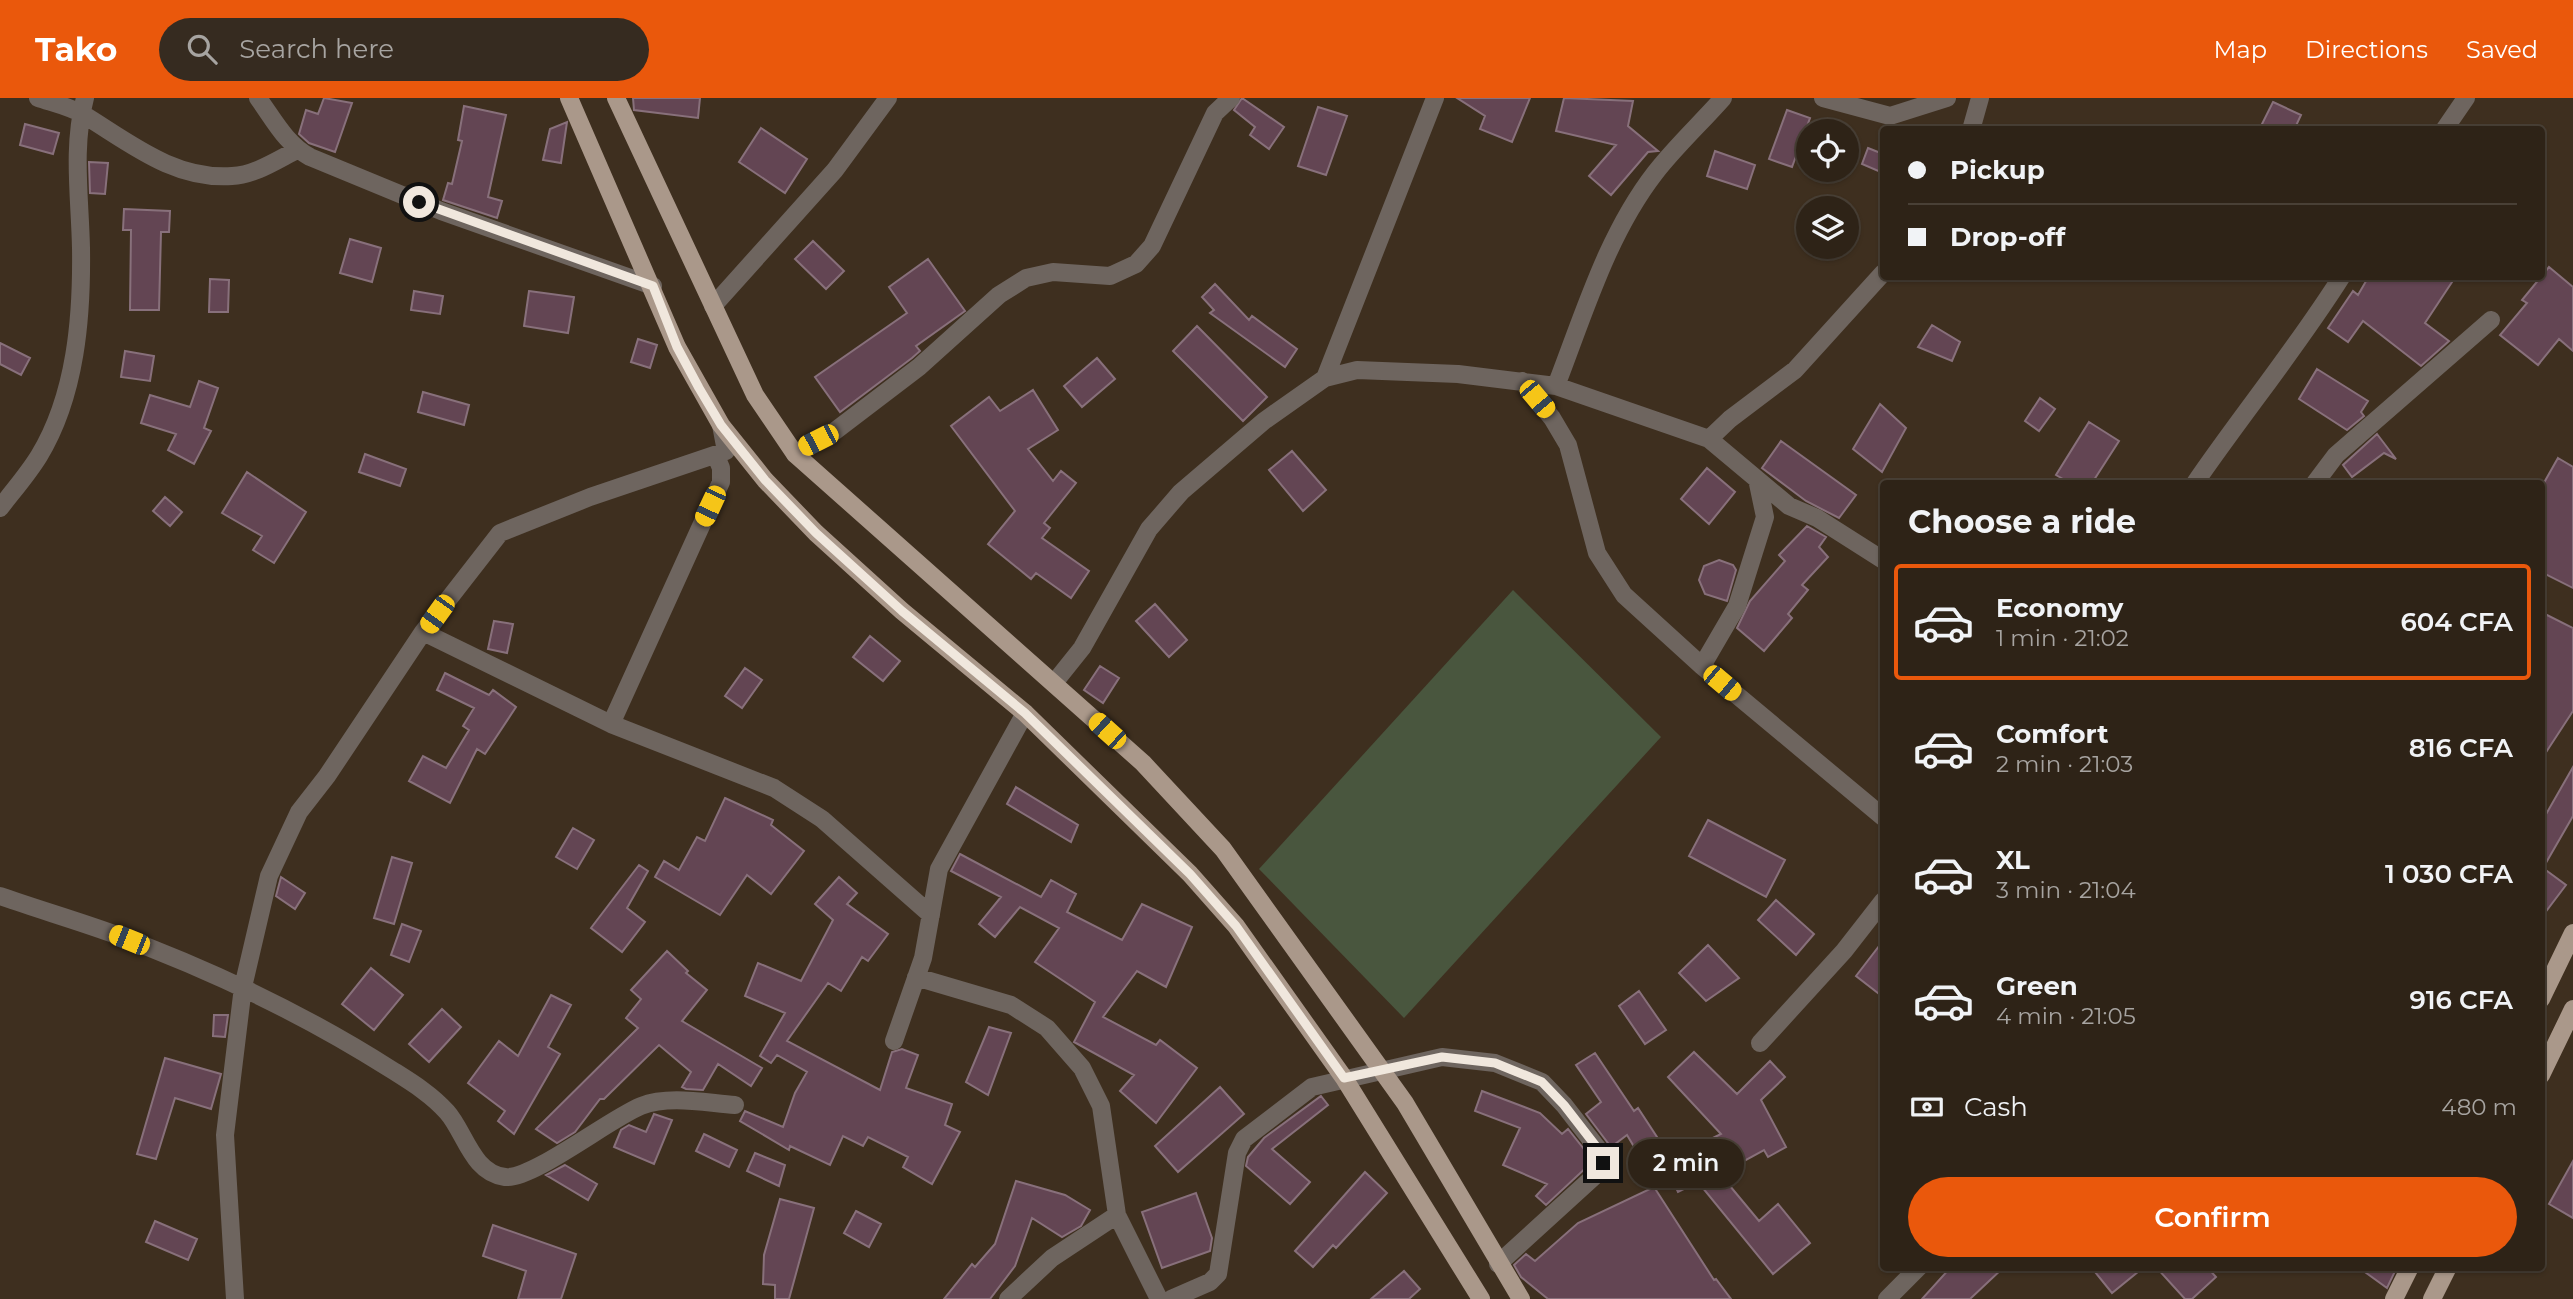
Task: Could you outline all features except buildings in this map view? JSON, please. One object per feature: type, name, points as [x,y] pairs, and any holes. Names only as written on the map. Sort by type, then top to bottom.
[{"type":"main road","points":[[569,98],[653,286],[677,347],[721,425],[816,533],[902,611],[1025,713],[1190,874],[1236,926],[1344,1078],[1481,1299]]},
{"type":"main road","points":[[616,98],[755,395],[795,454],[1143,763],[1223,849],[1405,1103],[1521,1299]]},
{"type":"main road","points":[[2545,991],[2573,933]]},
{"type":"main road","points":[[2545,1067],[2573,1009]]},
{"type":"main road","points":[[2394,1299],[2408,1271]]},
{"type":"main road","points":[[2432,1299],[2446,1271]]},
{"type":"street","points":[[38,98],[83,105],[140,153],[182,170],[232,176],[262,168],[297,150]]},
{"type":"street","points":[[258,98],[297,150],[441,211],[653,286]]},
{"type":"street","points":[[713,306],[835,170],[888,98]]},
{"type":"street","points":[[795,454],[835,431],[919,367],[999,295],[1026,278],[1053,272],[1110,276],[1136,264],[1152,246],[1214,113],[1231,98]]},
{"type":"street","points":[[1325,378],[1435,98]]},
{"type":"street","points":[[1556,386],[1608,254],[1628,215],[1655,173],[1723,98]]},
{"type":"street","points":[[1823,98],[1890,116],[1947,98]]},
{"type":"street","points":[[1971,126],[1980,98]]},
{"type":"street","points":[[2447,126],[2466,98]]},
{"type":"street","points":[[0,508],[40,456],[67,391],[78,327],[81,249],[77,158],[83,105]]},
{"type":"street","points":[[1709,439],[1730,419],[1794,370],[1880,276]]},
{"type":"street","points":[[2197,480],[2239,420],[2278,374],[2339,280]]},
{"type":"street","points":[[2317,480],[2336,455],[2491,320]]},
{"type":"street","points":[[1054,682],[1082,648],[1149,529],[1181,492],[1264,421],[1325,378],[1357,370],[1522,381],[1556,386],[1709,439],[1789,506],[1817,518],[1880,558]]},
{"type":"street","points":[[1522,381],[1552,418],[1568,445],[1597,553],[1624,594],[1702,666],[1880,814]]},
{"type":"street","points":[[611,724],[721,482],[721,425]]},
{"type":"street","points":[[235,1299],[225,1135],[243,987],[269,876],[299,812],[327,776],[423,632],[500,533],[590,497],[721,454],[755,465]]},
{"type":"street","points":[[1702,666],[1737,606],[1765,517],[1757,479]]},
{"type":"street","points":[[423,632],[611,724],[774,788],[822,819],[931,915]]},
{"type":"street","points":[[894,1041],[916,976],[940,869],[1025,713]]},
{"type":"street","points":[[0,896],[107,932],[243,987],[348,1042],[421,1088],[448,1113],[475,1158],[494,1173],[505,1177],[529,1171],[612,1119],[643,1105],[678,1100],[735,1105]]},
{"type":"street","points":[[1760,1043],[1844,951],[1880,905]]},
{"type":"street","points":[[916,976],[1011,1005],[1047,1028],[1082,1068],[1101,1106],[1117,1215],[1159,1299]]},
{"type":"street","points":[[1171,1299],[1210,1282],[1218,1274],[1237,1153],[1244,1139],[1312,1087],[1442,1057],[1495,1063],[1542,1082],[1564,1105],[1602,1154],[1600,1171],[1498,1264]]},
{"type":"street","points":[[1008,1299],[1052,1258],[1117,1215]]},
{"type":"street","points":[[1887,1299],[1915,1271]]},
{"type":"green space","points":[[1513,590],[1661,737],[1404,1018],[1259,869]]},
{"type":"route","points":[[419,202],[653,286],[677,347],[699,388],[721,425],[765,480],[816,533],[902,611],[1025,713],[1190,874],[1236,926],[1344,1078],[1442,1057],[1495,1063],[1542,1082],[1564,1105],[1602,1154],[1603,1163]]}]
